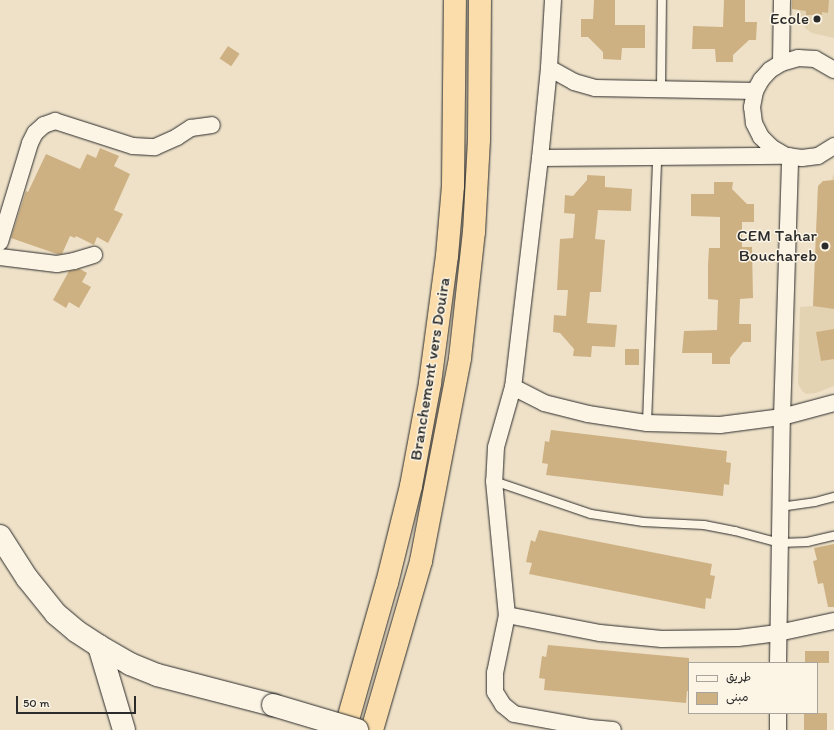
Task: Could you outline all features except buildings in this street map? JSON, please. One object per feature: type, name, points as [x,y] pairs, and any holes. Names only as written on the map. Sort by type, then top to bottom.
[{"type":"highway","name":"Branchement vers Douira","points":[[345,730],[389,576],[411,486],[430,383],[447,256],[452,186],[455,0]]},
{"type":"highway","points":[[372,730],[421,561],[460,358],[474,232],[479,148],[480,0]]},
{"type":"main road","points":[[0,536],[27,578],[56,614],[76,631],[130,664],[157,675],[273,705],[357,730]]},
{"type":"main road","points":[[99,646],[124,730]]},
{"type":"street","points":[[553,0],[549,68],[540,158],[513,387],[496,447],[494,481],[507,615],[495,673],[496,692],[503,705],[514,714],[537,719],[612,730]]},
{"type":"street","points":[[781,63],[782,0]]},
{"type":"street","points":[[788,156],[772,148],[761,137],[754,123],[752,107],[755,91],[761,80],[770,70],[781,63],[798,58],[815,59],[834,70]]},
{"type":"street","points":[[549,68],[574,82],[595,88],[755,91]]},
{"type":"street","points":[[0,242],[30,143],[35,133],[44,125],[55,121],[133,146],[155,146],[177,137],[191,128],[212,125]]},
{"type":"street","points":[[540,158],[788,156],[802,158],[818,156],[834,146]]},
{"type":"street","points":[[778,662],[788,156]]},
{"type":"street","points":[[0,257],[57,264],[94,255]]},
{"type":"street","points":[[513,387],[544,403],[588,414],[647,423],[720,425],[782,418],[834,404]]},
{"type":"street","points":[[507,615],[600,633],[662,639],[738,638],[778,633],[834,620]]},
{"type":"street","points":[[778,714],[778,730]]},
{"type":"lane","points":[[661,89],[662,0]]},
{"type":"lane","points":[[647,423],[657,157]]},
{"type":"lane","points":[[494,481],[591,514],[643,522],[704,525],[780,543],[807,542],[834,536]]},
{"type":"lane","points":[[780,508],[834,497]]},
{"type":"shaded area","name":"Ecole","points":[[800,0],[834,0],[834,38],[812,33],[806,29],[800,15]]},
{"type":"shaded area","name":"CEM Tahar Bouchareb","points":[[834,173],[834,386],[816,393],[806,394],[802,391],[798,384],[800,307],[813,306],[818,186],[823,181],[831,181]]},
{"type":"place","name":"Ecole","points":[[817,19]]},
{"type":"place","name":"CEM Tahar Bouchareb","points":[[825,246]]}]
